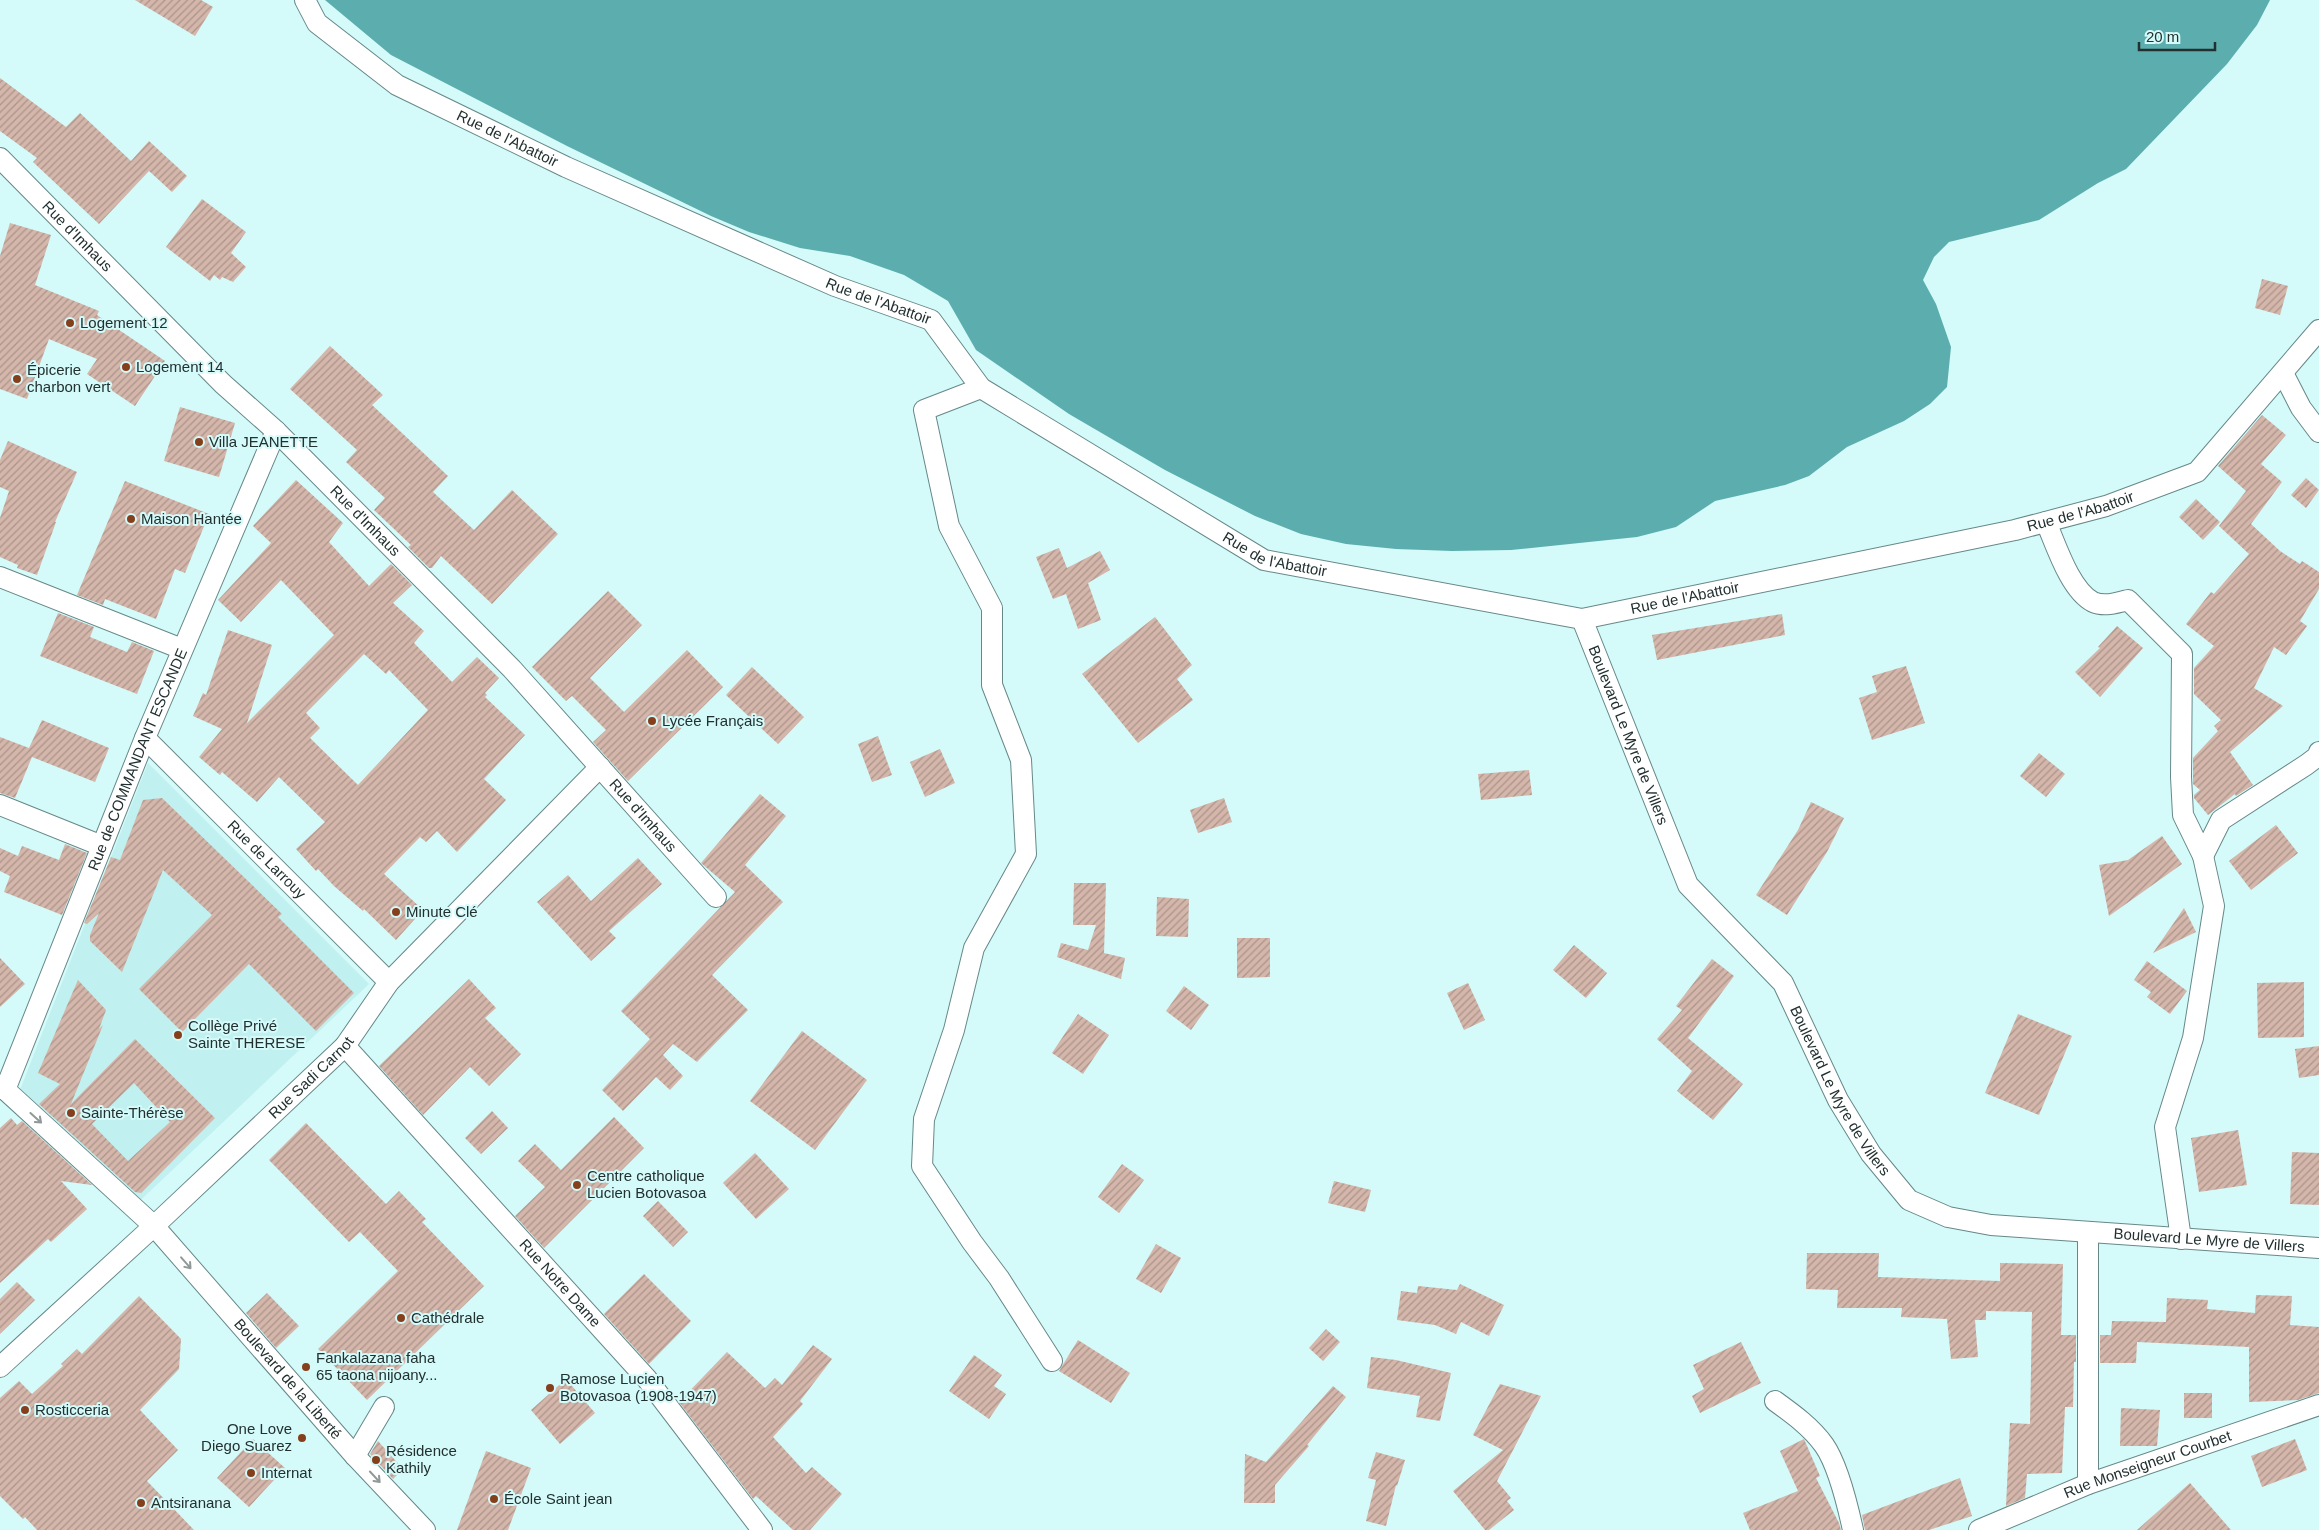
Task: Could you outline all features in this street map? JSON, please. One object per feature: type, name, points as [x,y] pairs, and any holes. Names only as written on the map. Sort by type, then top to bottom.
[{"type":"street","name":"Rue de l'Abattoir","points":[[304,0],[317,23],[397,85],[566,167],[835,286],[931,320],[981,388],[1264,560],[1582,619],[2046,522],[2106,506],[2197,472],[2319,330]]},
{"type":"street","name":"Rue d'Imhaus","points":[[0,159],[223,384],[276,431],[512,669],[716,897]]},
{"type":"street","points":[[2283,372],[2301,408],[2319,432]]},
{"type":"street","points":[[981,388],[924,410],[949,526],[992,608],[992,685],[1021,760],[1026,854],[974,948],[954,1030],[924,1119],[922,1166],[972,1242],[999,1278],[1052,1361]]},
{"type":"street","name":"Rue de COMMANDANT ESCANDE","points":[[3,1088],[145,738],[276,431]]},
{"type":"street","points":[[2046,522],[2072,582],[2093,602],[2111,605],[2128,600],[2182,654],[2181,777],[2183,815],[2203,856],[2214,906],[2193,1038],[2165,1127],[2181,1239]]},
{"type":"street","points":[[0,577],[182,649]]},
{"type":"street","name":"Boulevard Le Myre de Villers","points":[[1582,619],[1688,885],[1783,984],[1838,1100],[1871,1154],[1909,1200],[1948,1217],[1992,1226],[2319,1248]]},
{"type":"street","name":"Rue de Larrouy","points":[[145,738],[389,982]]},
{"type":"street","points":[[2203,856],[2221,820],[2306,765],[2319,752]]},
{"type":"street","name":"Rue Sadi Carnot","points":[[0,1367],[154,1226],[345,1046],[389,982],[600,767]]},
{"type":"street","points":[[0,805],[102,846]]},
{"type":"street","name":"Rue Notre Dame","points":[[345,1046],[647,1379],[762,1530]]},
{"type":"street","name":"Boulevard de la Liberté","points":[[3,1088],[154,1226],[355,1456],[425,1530]]},
{"type":"street","points":[[2088,1233],[2088,1484]]},
{"type":"street","points":[[1775,1401],[1799,1418],[1825,1446],[1844,1492],[1854,1530]]},
{"type":"street","name":"Rue Monseigneur Courbet","points":[[1979,1530],[2088,1484],[2319,1405]]},
{"type":"street","points":[[355,1456],[384,1407]]},
{"type":"shaded area","points":[[325,0],[2270,0],[2257,25],[2227,64],[2126,169],[2098,183],[2039,220],[1949,242],[1934,257],[1923,280],[1936,304],[1951,347],[1947,387],[1930,404],[1904,421],[1847,447],[1809,476],[1785,485],[1715,501],[1676,527],[1637,537],[1511,550],[1452,551],[1396,549],[1346,544],[1301,534],[1255,516],[1165,470],[1069,414],[976,350],[948,301],[904,275],[850,256],[800,248],[749,232],[711,216],[567,146],[391,55]]},
{"type":"shaded area","name":"Collège Privé Sainte THERESE","points":[[148,763],[369,984],[129,1211],[20,1090]]},
{"type":"building","points":[[135,0],[201,0],[213,7],[195,36]]},
{"type":"building","points":[[0,78],[66,127],[80,113],[131,161],[149,141],[187,176],[172,192],[149,171],[99,224],[33,162],[37,158],[0,131]]},
{"type":"building","points":[[202,199],[246,232],[231,253],[246,267],[233,282],[222,277],[220,280],[214,275],[210,281],[166,247]]},
{"type":"building","points":[[10,223],[51,235],[35,285],[99,311],[97,315],[165,361],[135,406],[87,374],[97,359],[49,339],[27,399],[0,389],[0,256]]},
{"type":"building","points":[[2262,279],[2288,286],[2280,315],[2255,308]]},
{"type":"building","points":[[330,346],[383,395],[372,405],[448,476],[433,492],[474,530],[512,490],[558,534],[492,604],[441,556],[432,568],[429,568],[408,547],[411,545],[374,510],[385,498],[346,462],[357,450],[290,389]]},
{"type":"building","name":"Villa JEANETTE","points":[[180,407],[235,423],[219,477],[164,461]]},
{"type":"building","points":[[2262,415],[2286,435],[2261,464],[2282,482],[2251,524],[2280,551],[2300,564],[2302,561],[2319,572],[2319,589],[2300,621],[2307,626],[2286,655],[2274,647],[2254,688],[2283,706],[2230,752],[2253,785],[2236,796],[2235,794],[2208,815],[2194,798],[2194,795],[2200,790],[2193,784],[2193,758],[2218,731],[2214,726],[2221,720],[2194,694],[2194,668],[2214,646],[2186,624],[2211,592],[2214,594],[2249,554],[2219,526],[2246,491],[2218,466]]},
{"type":"building","points":[[8,441],[77,472],[55,522],[37,575],[17,568],[18,565],[0,557],[0,518],[9,491],[0,487],[0,460]]},
{"type":"building","points":[[2306,478],[2319,490],[2306,508],[2291,495]]},
{"type":"building","points":[[296,480],[343,523],[329,542],[369,586],[391,564],[412,585],[393,603],[424,631],[414,643],[452,682],[477,657],[499,678],[485,693],[487,695],[485,697],[525,735],[484,779],[506,800],[457,852],[437,831],[426,842],[420,837],[384,874],[423,910],[396,940],[364,909],[363,911],[334,886],[318,869],[316,871],[296,849],[325,822],[279,777],[257,802],[222,772],[220,775],[199,757],[222,729],[193,716],[203,693],[206,695],[228,630],[272,645],[247,723],[334,635],[281,580],[241,622],[218,600],[271,543],[253,526]],"holes":[[[364,654],[386,674],[389,670],[428,710],[358,785],[310,738],[320,728],[306,713]]]},
{"type":"building","points":[[125,481],[209,514],[185,573],[175,569],[156,619],[105,599],[103,605],[77,595]]},
{"type":"building","points":[[2196,499],[2220,522],[2203,540],[2179,517]]},
{"type":"building","points":[[1059,548],[1067,568],[1100,551],[1110,570],[1088,583],[1101,620],[1078,629],[1066,594],[1053,599],[1036,557]]},
{"type":"building","points":[[608,591],[642,625],[590,678],[624,712],[687,650],[723,687],[628,781],[593,742],[606,730],[572,696],[566,701],[532,667]]},
{"type":"building","points":[[58,613],[94,627],[90,637],[127,652],[132,642],[154,651],[137,694],[40,656]]},
{"type":"building","points":[[1782,614],[1785,635],[1657,660],[1652,635]]},
{"type":"building","points":[[1155,617],[1192,665],[1177,679],[1193,700],[1138,743],[1082,674]]},
{"type":"building","points":[[2117,626],[2143,648],[2100,697],[2075,672],[2100,648],[2098,647]]},
{"type":"building","points":[[1906,666],[1925,723],[1872,740],[1859,698],[1877,692],[1872,676]]},
{"type":"building","points":[[752,667],[804,717],[778,744],[726,695]]},
{"type":"building","points":[[42,720],[109,748],[95,782],[32,757],[15,798],[0,793],[0,737],[29,748]]},
{"type":"building","points":[[878,736],[892,775],[872,782],[858,744]]},
{"type":"building","points":[[940,749],[955,783],[925,797],[910,762]]},
{"type":"building","points":[[2039,753],[2065,774],[2046,797],[2020,776]]},
{"type":"building","points":[[1529,770],[1532,795],[1481,800],[1478,774]]},
{"type":"building","points":[[760,794],[786,816],[745,865],[783,902],[712,975],[748,1010],[697,1062],[673,1044],[663,1055],[683,1076],[670,1090],[656,1077],[623,1111],[602,1090],[650,1039],[621,1011],[735,892],[701,863]]},
{"type":"building","points":[[162,798],[282,914],[278,917],[354,993],[316,1031],[249,964],[182,1032],[139,989],[212,915],[163,870],[122,972],[90,941],[90,935],[99,913],[87,924],[84,923],[111,857],[120,860],[143,800]]},
{"type":"building","points":[[1224,798],[1232,822],[1198,833],[1190,810]]},
{"type":"building","points":[[1811,802],[1844,818],[1827,852],[1787,915],[1756,895],[1798,830]]},
{"type":"building","points":[[2276,825],[2298,853],[2251,890],[2229,861]]},
{"type":"building","points":[[2162,836],[2182,864],[2109,916],[2099,865],[2128,860]]},
{"type":"building","points":[[65,844],[87,853],[62,915],[4,892],[10,876],[0,871],[0,848],[18,856],[22,846],[59,860]]},
{"type":"building","points":[[638,858],[662,884],[609,931],[616,938],[591,961],[537,902],[568,875],[591,901]]},
{"type":"building","points":[[1074,883],[1106,883],[1104,953],[1125,958],[1121,979],[1057,957],[1061,943],[1088,950],[1096,925],[1073,925]]},
{"type":"building","points":[[1157,897],[1189,899],[1188,937],[1156,936]]},
{"type":"building","points":[[2184,908],[2196,932],[2153,953]]},
{"type":"building","points":[[1237,938],[1270,938],[1270,977],[1237,978]]},
{"type":"building","points":[[1574,945],[1607,973],[1586,998],[1553,970]]},
{"type":"building","points":[[0,958],[25,984],[0,1007]]},
{"type":"building","points":[[1712,959],[1734,976],[1688,1038],[1743,1084],[1713,1120],[1677,1091],[1692,1071],[1657,1039],[1682,1010],[1676,1006]]},
{"type":"building","points":[[2147,961],[2187,991],[2170,1014],[2147,997],[2151,992],[2134,980]]},
{"type":"building","points":[[469,979],[496,1008],[485,1018],[521,1054],[489,1086],[470,1067],[423,1115],[379,1066]]},
{"type":"building","name":"Sainte-Thérèse","points":[[78,980],[106,1010],[99,1029],[103,1025],[71,1104],[135,1039],[215,1118],[141,1193],[135,1192],[39,1104],[60,1084],[38,1073]],"holes":[[[134,1083],[170,1122],[128,1161],[92,1124]]]},
{"type":"building","points":[[2304,982],[2304,1037],[2258,1038],[2257,983]]},
{"type":"building","points":[[1468,983],[1485,1020],[1464,1030],[1447,993]]},
{"type":"building","points":[[1184,986],[1209,1005],[1191,1030],[1166,1011]]},
{"type":"building","points":[[1078,1014],[1109,1035],[1083,1074],[1052,1053]]},
{"type":"building","points":[[2018,1014],[2072,1036],[2039,1115],[1985,1093]]},
{"type":"building","points":[[802,1031],[867,1080],[815,1150],[750,1101]]},
{"type":"building","points":[[2319,1046],[2319,1075],[2299,1078],[2295,1049]]},
{"type":"building","points":[[492,1111],[508,1128],[481,1154],[465,1138]]},
{"type":"building","name":"Centre catholique Lucien Botovasoa","points":[[614,1117],[644,1148],[544,1248],[515,1216],[545,1187],[518,1161],[535,1144],[561,1170]]},
{"type":"building","points":[[11,1118],[17,1125],[22,1121],[92,1185],[61,1181],[87,1209],[51,1242],[48,1239],[0,1283],[0,1128]]},
{"type":"building","points":[[306,1123],[386,1204],[399,1191],[426,1219],[422,1222],[484,1286],[367,1400],[318,1349],[398,1271],[360,1232],[349,1242],[269,1160]]},
{"type":"building","points":[[2238,1130],[2247,1185],[2199,1192],[2191,1138]]},
{"type":"building","points":[[2292,1152],[2319,1153],[2319,1205],[2290,1204]]},
{"type":"building","points":[[755,1153],[789,1189],[756,1219],[723,1183]]},
{"type":"building","points":[[1122,1164],[1144,1180],[1119,1213],[1098,1197]]},
{"type":"building","points":[[1334,1181],[1371,1190],[1365,1212],[1328,1203]]},
{"type":"building","points":[[658,1201],[688,1232],[673,1247],[643,1216]]},
{"type":"building","points":[[1156,1244],[1181,1258],[1161,1293],[1136,1279]]},
{"type":"building","points":[[1807,1253],[1879,1253],[1878,1277],[2000,1281],[2000,1263],[2063,1264],[2061,1335],[2076,1335],[2076,1362],[2074,1362],[2073,1407],[2065,1407],[2062,1473],[2027,1474],[2025,1498],[2006,1506],[2010,1423],[2030,1424],[2032,1312],[1986,1311],[1986,1320],[1975,1320],[1978,1357],[1951,1359],[1947,1319],[1901,1317],[1902,1308],[1837,1308],[1838,1290],[1806,1289]]},
{"type":"building","points":[[644,1274],[691,1321],[649,1364],[604,1314]]},
{"type":"building","points":[[17,1282],[35,1300],[0,1334],[0,1299]]},
{"type":"building","points":[[1460,1284],[1504,1305],[1489,1336],[1461,1322],[1456,1334],[1435,1325],[1397,1320],[1401,1291],[1417,1293],[1418,1286],[1457,1290]]},
{"type":"building","points":[[267,1293],[299,1326],[276,1348],[246,1313]]},
{"type":"building","points":[[2256,1295],[2292,1296],[2290,1325],[2319,1327],[2319,1393],[2298,1400],[2249,1402],[2249,1347],[2137,1342],[2136,1363],[2100,1363],[2100,1335],[2111,1335],[2112,1321],[2166,1322],[2167,1298],[2208,1300],[2207,1309],[2255,1313]]},
{"type":"building","points":[[139,1296],[181,1339],[179,1369],[140,1410],[178,1450],[147,1481],[194,1530],[37,1530],[0,1496],[0,1398],[19,1381],[32,1394],[63,1366],[61,1364],[77,1349],[82,1354]]},
{"type":"building","points":[[1326,1329],[1340,1342],[1323,1361],[1309,1348]]},
{"type":"building","points":[[1078,1340],[1130,1373],[1111,1403],[1059,1371]]},
{"type":"building","points":[[1741,1342],[1761,1383],[1700,1413],[1692,1396],[1704,1389],[1693,1365]]},
{"type":"building","points":[[813,1345],[832,1359],[800,1401],[803,1404],[773,1437],[806,1473],[812,1467],[842,1494],[810,1530],[793,1530],[756,1496],[753,1499],[679,1402],[727,1352],[765,1388],[775,1378],[782,1385]]},
{"type":"building","points":[[974,1355],[1002,1375],[994,1386],[1006,1394],[989,1419],[949,1391]]},
{"type":"building","points":[[1371,1357],[1396,1360],[1451,1373],[1440,1421],[1416,1417],[1420,1396],[1367,1388]]},
{"type":"building","points":[[566,1379],[595,1413],[560,1444],[531,1410]]},
{"type":"building","points":[[1500,1384],[1541,1396],[1497,1481],[1511,1498],[1507,1501],[1514,1510],[1489,1530],[1485,1530],[1453,1491],[1503,1450],[1473,1435]]},
{"type":"building","points":[[1333,1386],[1346,1397],[1307,1445],[1309,1446],[1275,1485],[1275,1503],[1244,1503],[1245,1454],[1266,1462]]},
{"type":"building","points":[[2184,1393],[2212,1393],[2212,1418],[2184,1418]]},
{"type":"building","points":[[2121,1408],[2160,1410],[2157,1446],[2120,1446]]},
{"type":"building","name":"Internat","points":[[253,1439],[285,1468],[249,1507],[217,1478]]},
{"type":"building","points":[[1804,1439],[1820,1476],[1816,1478],[1841,1530],[1750,1530],[1743,1513],[1798,1491],[1780,1451]]},
{"type":"building","points":[[2295,1439],[2307,1470],[2262,1487],[2251,1456]]},
{"type":"building","points":[[378,1441],[403,1469],[393,1479],[370,1454]]},
{"type":"building","name":"École Saint jean","points":[[486,1451],[531,1468],[508,1530],[457,1530]]},
{"type":"building","points":[[1376,1452],[1405,1460],[1396,1485],[1386,1526],[1366,1521],[1376,1480],[1368,1478]]},
{"type":"building","points":[[1960,1478],[1972,1516],[1929,1530],[1865,1530],[1862,1515]]},
{"type":"building","points":[[2190,1483],[2231,1530],[2137,1530]]},
{"type":"place","name":"Logement 12","points":[[70,323]]},
{"type":"place","name":"Logement 14","points":[[126,367]]},
{"type":"place","name":"Épicerie charbon vert","points":[[17,379]]},
{"type":"place","name":"Villa JEANETTE","points":[[199,442]]},
{"type":"place","name":"Maison Hantée","points":[[131,519]]},
{"type":"place","name":"Lycée Français","points":[[652,721]]},
{"type":"place","name":"Minute Clé","points":[[396,912]]},
{"type":"place","name":"Collège Privé Sainte THERESE","points":[[178,1035]]},
{"type":"place","name":"Sainte-Thérèse","points":[[71,1113]]},
{"type":"place","name":"Centre catholique Lucien Botovasoa","points":[[577,1185]]},
{"type":"place","name":"Cathédrale","points":[[401,1318]]},
{"type":"place","name":"Fankalazana faha 65 taona nijoany...","points":[[306,1367]]},
{"type":"place","name":"Ramose Lucien Botovasoa (1908-1947)","points":[[550,1388]]},
{"type":"place","name":"Rosticceria","points":[[25,1410]]},
{"type":"place","name":"One Love Diego Suarez","points":[[302,1438]]},
{"type":"place","name":"Résidence Kathily","points":[[376,1460]]},
{"type":"place","name":"Internat","points":[[251,1473]]},
{"type":"place","name":"École Saint jean","points":[[494,1499]]},
{"type":"place","name":"Antsiranana","points":[[141,1503]]}]
